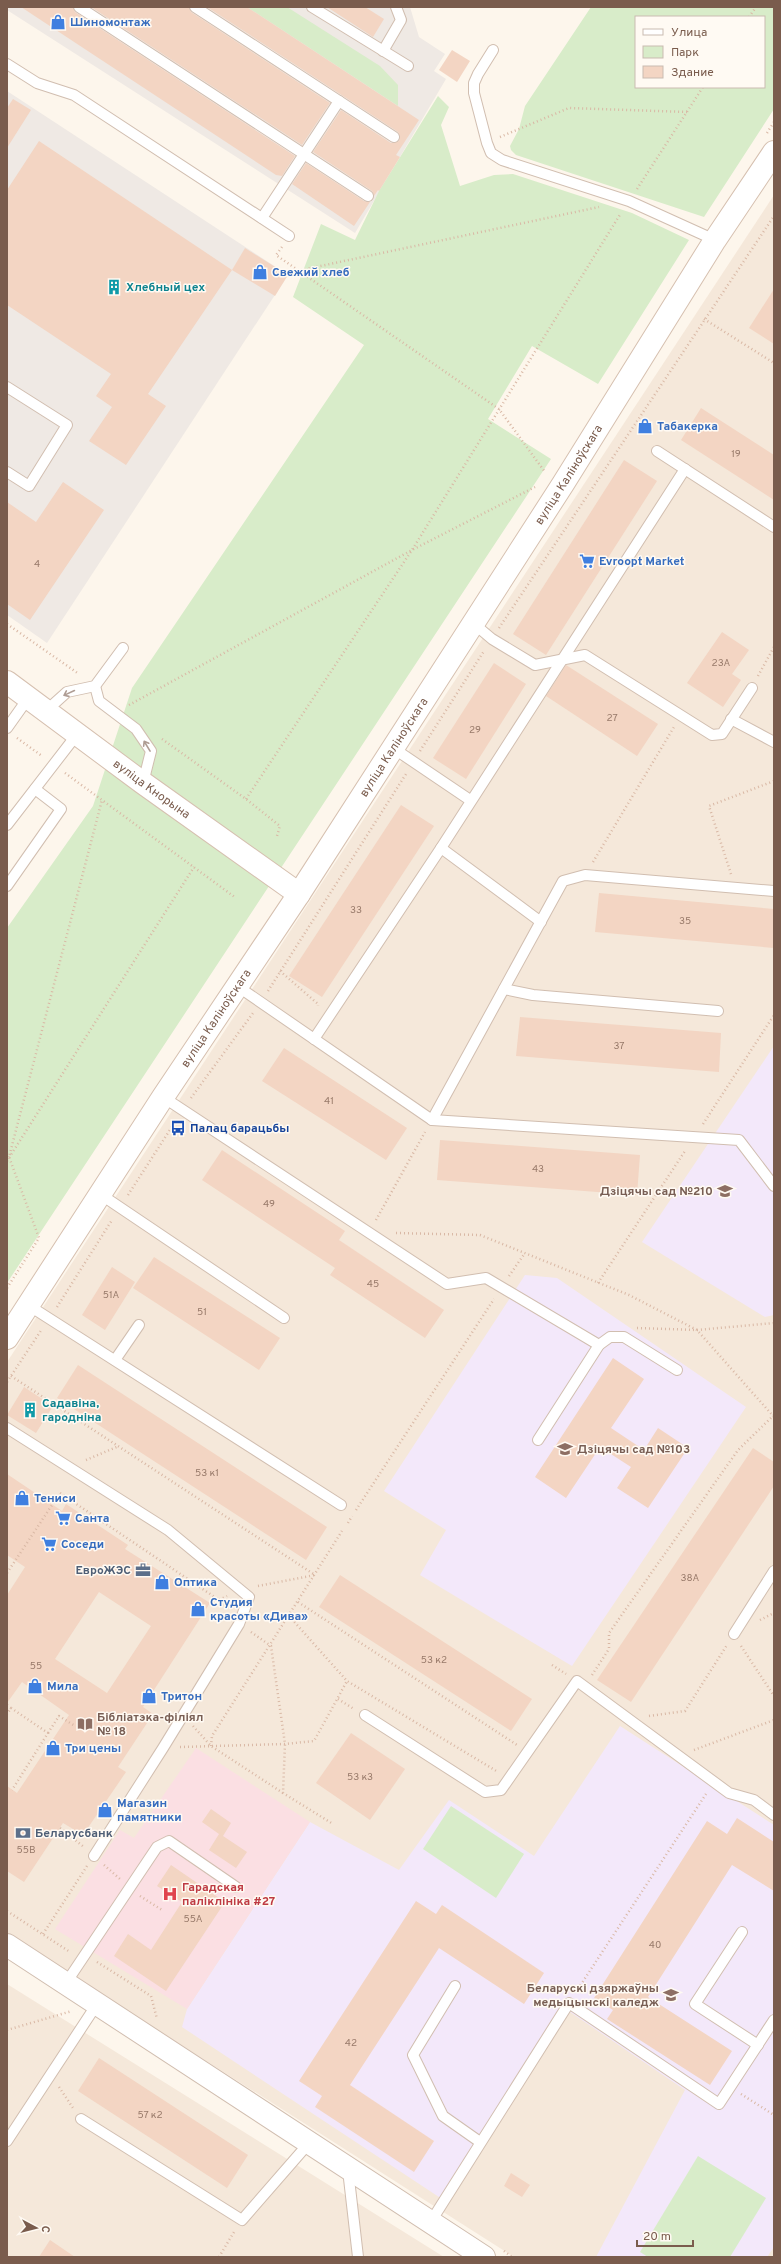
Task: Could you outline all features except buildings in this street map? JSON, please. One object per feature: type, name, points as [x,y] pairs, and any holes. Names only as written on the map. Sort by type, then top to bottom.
[{"type":"main road","name":"вуліца Каліноўскага","points":[[7,1338],[163,1097],[299,894],[563,484],[715,240],[774,152]]},
{"type":"main road","name":"вуліца Кнорына","points":[[7,682],[78,733],[143,783],[299,894]]},
{"type":"main road","points":[[7,1945],[66,1982],[88,2007],[309,2143],[484,2257]]},
{"type":"lane","points":[[79,7],[368,196]]},
{"type":"lane","points":[[195,7],[394,137]]},
{"type":"lane","points":[[312,7],[408,66]]},
{"type":"lane","points":[[384,51],[401,20],[396,7]]},
{"type":"lane","points":[[493,50],[474,83],[474,93],[487,142],[492,153],[502,160],[629,201],[715,240]]},
{"type":"lane","points":[[7,64],[37,83],[74,94],[289,236]]},
{"type":"lane","points":[[262,218],[339,101]]},
{"type":"lane","points":[[7,387],[67,425],[30,486],[7,472]]},
{"type":"lane","points":[[657,450],[774,527]]},
{"type":"lane","points":[[314,1039],[441,848],[470,800],[685,469]]},
{"type":"lane","points":[[473,623],[492,639],[535,665],[585,655],[712,735],[722,734],[752,688]]},
{"type":"lane","points":[[47,710],[67,692],[95,686],[123,648]]},
{"type":"lane","points":[[95,686],[99,701],[136,729],[151,751],[143,783]]},
{"type":"lane","points":[[10,731],[29,697]]},
{"type":"lane","points":[[731,719],[774,742]]},
{"type":"lane","points":[[7,825],[78,733]]},
{"type":"lane","points":[[393,748],[470,800]]},
{"type":"lane","points":[[7,886],[60,809],[35,789]]},
{"type":"lane","points":[[441,848],[541,922]]},
{"type":"lane","points":[[432,1120],[563,881],[585,875],[774,891]]},
{"type":"lane","points":[[237,986],[432,1120],[739,1140],[774,1186]]},
{"type":"lane","points":[[504,989],[533,995],[718,1011]]},
{"type":"lane","points":[[163,1097],[447,1284],[486,1278],[599,1345]]},
{"type":"lane","points":[[100,1194],[284,1318]]},
{"type":"lane","points":[[28,1305],[341,1505]]},
{"type":"lane","points":[[115,1360],[139,1325]]},
{"type":"lane","points":[[538,1440],[599,1345],[610,1337],[624,1337],[677,1370]]},
{"type":"lane","points":[[7,1428],[71,1467],[168,1530],[249,1597],[239,1624],[163,1748],[94,1856]]},
{"type":"lane","points":[[734,1634],[774,1571]]},
{"type":"lane","points":[[365,1715],[485,1792],[501,1790],[577,1681],[729,1793],[754,1800],[774,1815]]},
{"type":"lane","points":[[66,1982],[157,1847],[169,1841],[236,1887]]},
{"type":"lane","points":[[742,1932],[695,2004],[758,2046]]},
{"type":"lane","points":[[455,1986],[413,2055],[443,2116],[480,2142]]},
{"type":"lane","points":[[430,2223],[569,2003],[719,2104],[774,2020]]},
{"type":"lane","points":[[7,2141],[51,2075],[88,2007]]},
{"type":"lane","points":[[80,2119],[242,2220],[309,2143]]},
{"type":"lane","points":[[348,2169],[358,2257]]},
{"type":"path","points":[[750,16],[756,7]]},
{"type":"path","points":[[246,799],[412,550],[629,201],[703,88]]},
{"type":"path","points":[[487,142],[570,108],[687,112]]},
{"type":"path","points":[[297,270],[629,201]]},
{"type":"path","points":[[7,1382],[50,1318],[183,1110],[261,1002],[492,639],[774,216]]},
{"type":"path","points":[[289,236],[276,256],[499,409],[545,472]]},
{"type":"path","points":[[704,319],[774,364]]},
{"type":"path","points":[[127,706],[412,550],[535,487]]},
{"type":"path","points":[[752,688],[774,647]]},
{"type":"path","points":[[585,875],[681,716]]},
{"type":"path","points":[[10,731],[236,898]]},
{"type":"path","points":[[736,888],[709,806],[774,781]]},
{"type":"path","points":[[7,1288],[39,1238],[9,1157],[102,800]]},
{"type":"path","points":[[7,1160],[194,867]]},
{"type":"path","points":[[280,971],[318,1004],[314,1039]]},
{"type":"path","points":[[432,1120],[369,1233],[480,1235],[629,1295],[697,1330],[774,1416],[738,1450],[609,1633],[609,1649],[584,1686]]},
{"type":"path","points":[[348,1523],[525,1253]]},
{"type":"path","points":[[630,1328],[697,1330],[774,1322]]},
{"type":"path","points":[[11,1376],[315,1575]]},
{"type":"path","points":[[71,1467],[119,1446]]},
{"type":"path","points":[[7,1573],[60,1493],[219,1600]]},
{"type":"path","points":[[211,1746],[212,1736],[271,1646],[342,1531]]},
{"type":"path","points":[[239,1590],[315,1575]]},
{"type":"path","points":[[298,1602],[527,1752]]},
{"type":"path","points":[[289,1616],[347,1681],[509,1779]]},
{"type":"path","points":[[628,1719],[685,1712],[734,1634],[774,1696]]},
{"type":"path","points":[[255,1635],[271,1646],[285,1744],[283,1793]]},
{"type":"path","points":[[163,1748],[285,1744],[314,1741],[347,1681]]},
{"type":"path","points":[[338,1699],[365,1715]]},
{"type":"path","points":[[7,1705],[48,1733]]},
{"type":"path","points":[[7,1714],[11,1708]]},
{"type":"path","points":[[183,1715],[211,1746],[333,1824]]},
{"type":"path","points":[[12,1790],[59,1716],[75,1726]]},
{"type":"path","points":[[679,1756],[774,1720]]},
{"type":"path","points":[[569,2003],[714,1782]]},
{"type":"path","points":[[43,1934],[94,1856],[60,1828]]},
{"type":"path","points":[[7,1912],[81,1959],[95,1961],[151,1996],[158,2023]]},
{"type":"path","points":[[7,2030],[88,2007]]},
{"type":"path","points":[[51,2075],[80,2119]]},
{"type":"path","points":[[731,2087],[774,2115]]},
{"type":"path","points":[[219,2257],[242,2220]]},
{"type":"shaded area","points":[[7,7],[410,7],[419,37],[445,54],[434,71],[446,79],[355,233],[7,10]]},
{"type":"shaded area","points":[[7,91],[288,275],[47,643],[7,615]]},
{"type":"shaded area","points":[[774,195],[774,2257],[514,2257],[7,1934],[7,1362]]},
{"type":"shaded area","name":"Дзіцячы сад №210","points":[[774,1046],[774,1315],[765,1317],[642,1242]]},
{"type":"shaded area","name":"Дзіцячы сад №103","points":[[525,1275],[557,1278],[746,1407],[572,1666],[420,1575],[446,1530],[384,1491]]},
{"type":"shaded area","points":[[620,1726],[774,1825],[774,2247],[767,2257],[596,2257],[685,2090],[570,2012],[448,2203],[182,2027],[187,2009],[310,1822],[399,1870],[449,1800],[534,1856]]},
{"type":"shaded area","name":"Гарадская паліклініка #27","points":[[196,1748],[310,1822],[187,2009],[55,1929],[120,1830],[134,1838]]},
{"type":"shaded area","points":[[7,1984],[444,2257],[7,2257]]},
{"type":"green space","points":[[247,7],[287,7],[380,66],[398,85],[398,106]]},
{"type":"green space","points":[[591,7],[774,7],[774,109],[704,217],[516,155],[511,150],[510,146],[519,129],[525,106]]},
{"type":"green space","points":[[438,96],[449,107],[441,125],[460,186],[494,175],[513,174],[632,213],[689,240],[598,384],[532,346],[488,419],[551,459],[7,1283],[7,928],[93,806],[132,688],[364,345],[293,297],[321,224],[355,240],[379,191]]},
{"type":"green space","points":[[451,1806],[524,1854],[496,1898],[423,1849]]},
{"type":"green space","points":[[698,2156],[766,2198],[730,2257],[648,2257],[640,2252]]},
{"type":"place","name":"Шиномонтаж","points":[[58,22]]},
{"type":"place","name":"Свежий хлеб","points":[[260,272]]},
{"type":"place","name":"Хлебный цех","points":[[114,287]]},
{"type":"place","name":"Табакерка","points":[[645,426]]},
{"type":"place","name":"Evroopt Market","points":[[587,561]]},
{"type":"place","name":"Палац барацьбы","points":[[178,1128]]},
{"type":"place","name":"Дзіцячы сад №210","points":[[725,1191]]},
{"type":"place","name":"Садавіна, гародніна","points":[[30,1410]]},
{"type":"place","name":"Дзіцячы сад №103","points":[[565,1449]]},
{"type":"place","name":"Тениси","points":[[22,1498]]},
{"type":"place","name":"Санта","points":[[63,1518]]},
{"type":"place","name":"Соседи","points":[[49,1544]]},
{"type":"place","name":"ЕвроЖЭС","points":[[143,1570]]},
{"type":"place","name":"Оптика","points":[[162,1582]]},
{"type":"place","name":"Студия красоты «Дива»","points":[[198,1609]]},
{"type":"place","name":"Мила","points":[[35,1686]]},
{"type":"place","name":"Тритон","points":[[149,1696]]},
{"type":"place","name":"Бібліатэка-філіял № 18","points":[[85,1724]]},
{"type":"place","name":"Три цены","points":[[53,1748]]},
{"type":"place","name":"Магазин памятники","points":[[105,1810]]},
{"type":"place","name":"Беларусбанк","points":[[23,1833]]},
{"type":"place","name":"Гарадская паліклініка #27","points":[[170,1894]]},
{"type":"place","name":"Беларускі дзяржаўны медыцынскі каледж","points":[[671,1995]]}]
